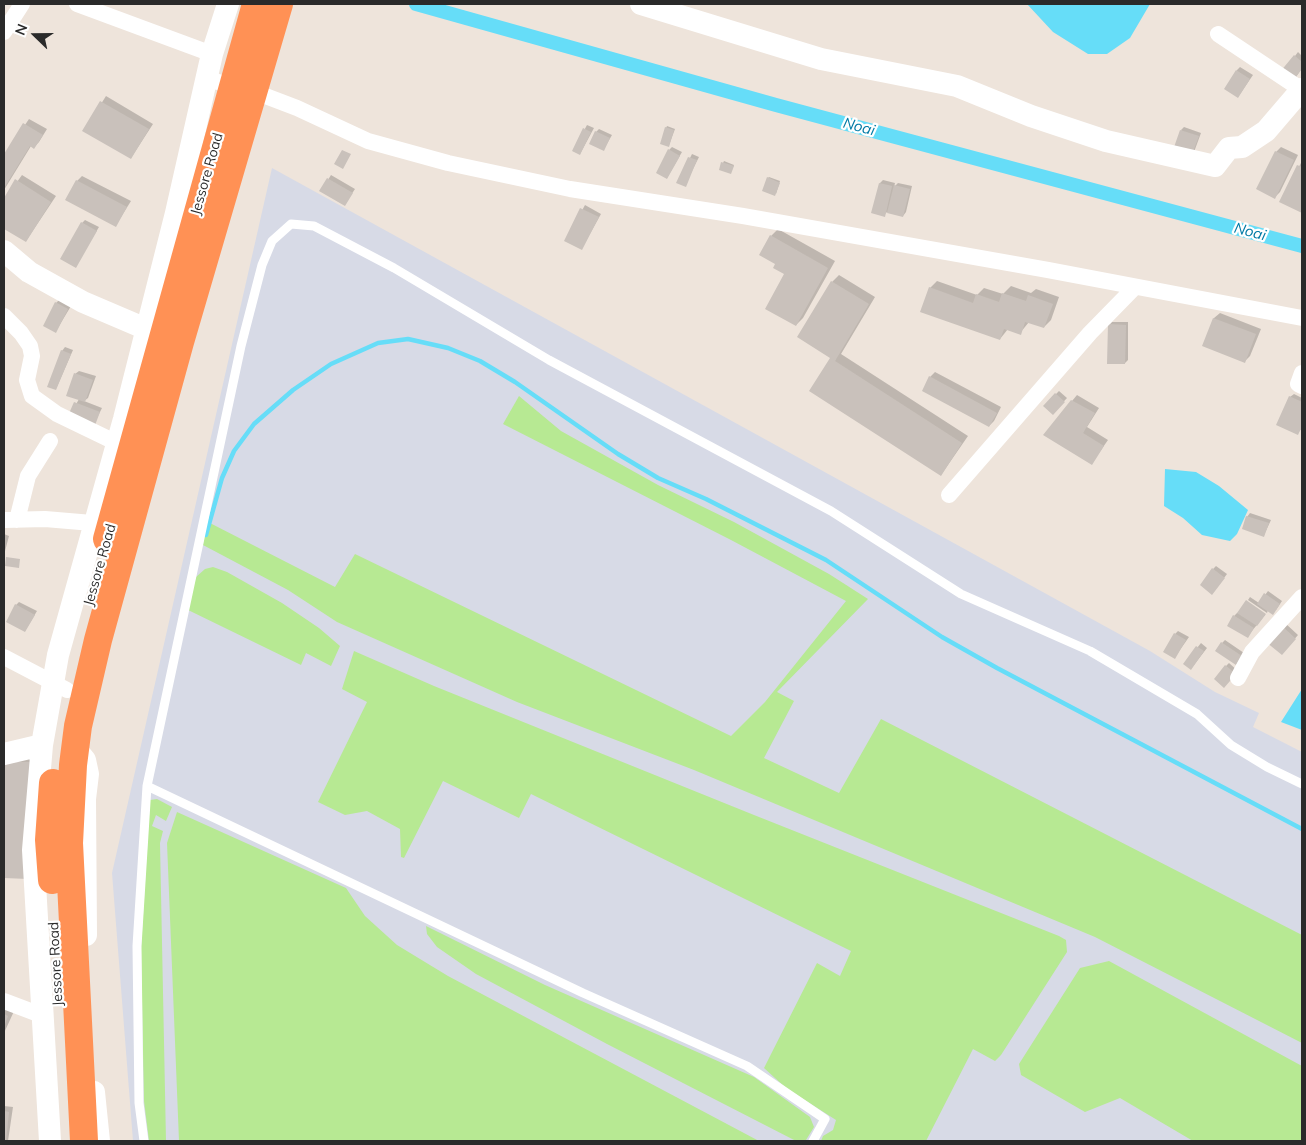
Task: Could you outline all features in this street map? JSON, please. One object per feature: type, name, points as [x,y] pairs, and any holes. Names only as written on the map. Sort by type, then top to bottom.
[{"type":"highway","name":"Jessore Road","points":[[66,1141],[50,840],[59,686],[103,524],[163,336],[231,86],[256,4]]},
{"type":"highway","points":[[231,86],[280,4]]},
{"type":"highway","points":[[84,1141],[69,843],[75,748],[86,689],[163,336]]},
{"type":"street","points":[[4,32],[22,4]]},
{"type":"street","points":[[77,4],[212,54],[231,86],[297,108],[368,141],[448,163],[570,188],[743,216],[1302,318]]},
{"type":"street","points":[[212,54],[228,4]]},
{"type":"street","points":[[641,4],[821,58],[957,86],[1031,116],[1106,141],[1215,166],[1229,148],[1242,147],[1266,131],[1302,89],[1218,34]]},
{"type":"street","points":[[7,259],[83,302],[163,336],[117,443],[103,524],[46,519],[10,520],[28,476],[50,441]]},
{"type":"street","points":[[949,496],[1090,334],[1135,287]]},
{"type":"street","points":[[4,316],[21,333],[30,346],[32,356],[27,380],[32,396],[56,414],[117,443]]},
{"type":"street","points":[[1302,373],[1298,384],[1302,386]]},
{"type":"street","points":[[1238,678],[1252,652],[1302,596]]},
{"type":"street","points":[[4,657],[59,686],[42,745],[33,850],[41,1015],[50,1141]]},
{"type":"street","points":[[4,754],[42,745]]},
{"type":"street","points":[[75,748],[85,760],[88,774],[85,799],[87,1014],[99,1141]]},
{"type":"street","points":[[4,1001],[41,1015]]},
{"type":"lane","points":[[144,1141],[139,1103],[137,946],[147,786],[245,328],[262,265],[272,241],[291,224],[314,226],[394,268],[550,360],[831,511],[961,594],[1090,651],[1197,714],[1231,744],[1260,763],[1302,784]]},
{"type":"lane","points":[[147,786],[583,994],[747,1066],[825,1119],[813,1141]]},
{"type":"shaded area","points":[[272,168],[1150,651],[1215,692],[1259,713],[1253,727],[1302,752],[1302,1141],[133,1141],[112,873]]},
{"type":"green space","points":[[519,396],[561,431],[658,485],[734,522],[829,574],[868,599],[777,692],[794,701],[764,758],[839,793],[881,719],[1302,935],[1302,1043],[1095,937],[694,770],[517,702],[337,622],[288,590],[203,545],[206,521],[335,587],[355,554],[731,736],[765,702],[846,601],[503,424]]},
{"type":"green space","points":[[213,567],[227,572],[282,603],[319,628],[340,646],[331,666],[306,653],[301,665],[186,609],[196,577],[205,569]]},
{"type":"green space","points":[[354,651],[434,686],[1059,936],[1066,940],[1067,952],[1001,1055],[995,1061],[973,1049],[926,1141],[821,1141],[823,1136],[833,1130],[836,1120],[786,1088],[764,1068],[817,963],[840,976],[851,951],[531,794],[519,818],[443,781],[404,858],[401,857],[400,829],[367,811],[345,815],[318,802],[367,702],[342,689]]},
{"type":"green space","points":[[157,799],[172,807],[166,821],[156,815],[152,826],[163,831],[160,843],[166,1141],[149,1141],[144,1101],[141,949],[150,800]]},
{"type":"green space","points":[[177,812],[346,888],[365,916],[397,945],[448,976],[759,1141],[179,1141],[167,843]]},
{"type":"green space","points":[[426,926],[545,985],[754,1077],[810,1117],[814,1127],[806,1140],[796,1141],[607,1044],[476,974],[437,947],[427,934]]},
{"type":"green space","points":[[1109,961],[1302,1066],[1302,1141],[1193,1141],[1120,1098],[1085,1112],[1021,1075],[1019,1064],[1080,968]]},
{"type":"water","points":[[1027,4],[1150,4],[1130,38],[1107,54],[1088,54],[1053,32]]},
{"type":"water","points":[[1165,469],[1196,472],[1219,486],[1248,510],[1237,534],[1230,541],[1202,535],[1183,518],[1164,506]]},
{"type":"water","points":[[1302,689],[1302,730],[1281,722]]},
{"type":"building","points":[[1294,55],[1302,62],[1302,69],[1292,82],[1280,72]]},
{"type":"building","points":[[1236,70],[1250,79],[1238,98],[1224,89]]},
{"type":"building","points":[[100,101],[149,129],[131,159],[82,131]]},
{"type":"building","points":[[23,123],[43,135],[34,149],[30,146],[4,188],[4,154]]},
{"type":"building","points":[[665,127],[674,130],[669,147],[660,144]]},
{"type":"building","points":[[583,128],[591,132],[580,155],[572,151]]},
{"type":"building","points":[[1180,130],[1199,136],[1191,157],[1173,150]]},
{"type":"building","points":[[595,131],[610,138],[604,151],[589,144]]},
{"type":"building","points":[[668,149],[680,156],[667,179],[656,173]]},
{"type":"building","points":[[342,150],[351,154],[343,169],[334,164]]},
{"type":"building","points":[[1275,151],[1294,160],[1275,199],[1256,189]]},
{"type":"building","points":[[688,157],[697,160],[686,187],[676,183]]},
{"type":"building","points":[[721,162],[734,166],[731,174],[719,170]]},
{"type":"building","points":[[1297,165],[1302,167],[1302,213],[1279,202]]},
{"type":"building","points":[[767,177],[780,183],[775,196],[762,191]]},
{"type":"building","points":[[327,178],[353,193],[345,206],[319,191]]},
{"type":"building","points":[[15,179],[51,202],[26,242],[4,229],[4,198]]},
{"type":"building","points":[[76,180],[127,207],[116,227],[65,200]]},
{"type":"building","points":[[879,183],[892,186],[885,217],[871,213]]},
{"type":"building","points":[[894,185],[910,189],[903,217],[887,213]]},
{"type":"building","points":[[580,208],[599,217],[582,250],[564,241]]},
{"type":"building","points":[[81,222],[97,231],[76,268],[60,259]]},
{"type":"building","points":[[770,235],[828,268],[796,326],[765,309],[784,274],[773,268],[775,264],[759,255]]},
{"type":"building","points":[[831,281],[869,304],[835,361],[962,443],[941,476],[809,391],[830,358],[797,337]]},
{"type":"building","points":[[929,287],[973,303],[976,294],[999,302],[1002,293],[1026,301],[1028,295],[1053,304],[1044,328],[1025,322],[1021,335],[1004,329],[1000,340],[920,312]]},
{"type":"building","points":[[55,302],[68,309],[56,333],[43,326]]},
{"type":"building","points":[[1213,318],[1256,334],[1245,363],[1202,346]]},
{"type":"building","points":[[1108,324],[1126,325],[1125,364],[1107,364]]},
{"type":"building","points":[[61,350],[71,354],[56,390],[47,387]]},
{"type":"building","points":[[74,373],[93,380],[85,402],[66,396]]},
{"type":"building","points":[[929,376],[997,413],[989,427],[922,391]]},
{"type":"building","points":[[1055,393],[1065,402],[1053,415],[1043,406]]},
{"type":"building","points":[[1289,396],[1302,402],[1302,426],[1298,435],[1276,425]]},
{"type":"building","points":[[1071,400],[1095,413],[1083,433],[1104,446],[1092,465],[1043,435]]},
{"type":"building","points":[[74,402],[100,412],[94,428],[67,418]]},
{"type":"building","points":[[1246,516],[1269,523],[1264,537],[1242,529]]},
{"type":"building","points":[[6,557],[20,559],[19,568],[5,566]]},
{"type":"building","points":[[1212,568],[1225,578],[1212,595],[1200,585]]},
{"type":"building","points":[[1264,593],[1280,604],[1273,615],[1257,604]]},
{"type":"building","points":[[1246,600],[1266,614],[1257,626],[1237,613]]},
{"type":"building","points":[[15,604],[35,615],[25,632],[6,622]]},
{"type":"building","points":[[1233,615],[1254,628],[1248,638],[1227,626]]},
{"type":"building","points":[[1281,625],[1296,639],[1282,655],[1266,642]]},
{"type":"building","points":[[1174,633],[1186,640],[1175,659],[1163,652]]},
{"type":"building","points":[[1221,642],[1242,656],[1236,665],[1215,651]]},
{"type":"building","points":[[1196,646],[1204,651],[1191,670],[1183,664]]},
{"type":"building","points":[[1225,665],[1236,674],[1224,688],[1214,679]]},
{"type":"building","points":[[4,762],[34,762],[28,879],[4,878]]},
{"type":"building","points":[[4,1014],[8,1016],[4,1027]]},
{"type":"building","points":[[4,1111],[9,1112],[6,1141],[4,1141]]},
{"type":"waterway","name":"Noai","points":[[416,4],[776,105],[1302,246]]},
{"type":"waterway","points":[[206,535],[222,478],[234,451],[254,424],[293,390],[331,364],[378,343],[408,339],[448,348],[480,361],[515,382],[618,454],[658,478],[706,499],[826,560],[942,637],[1302,829]]}]
